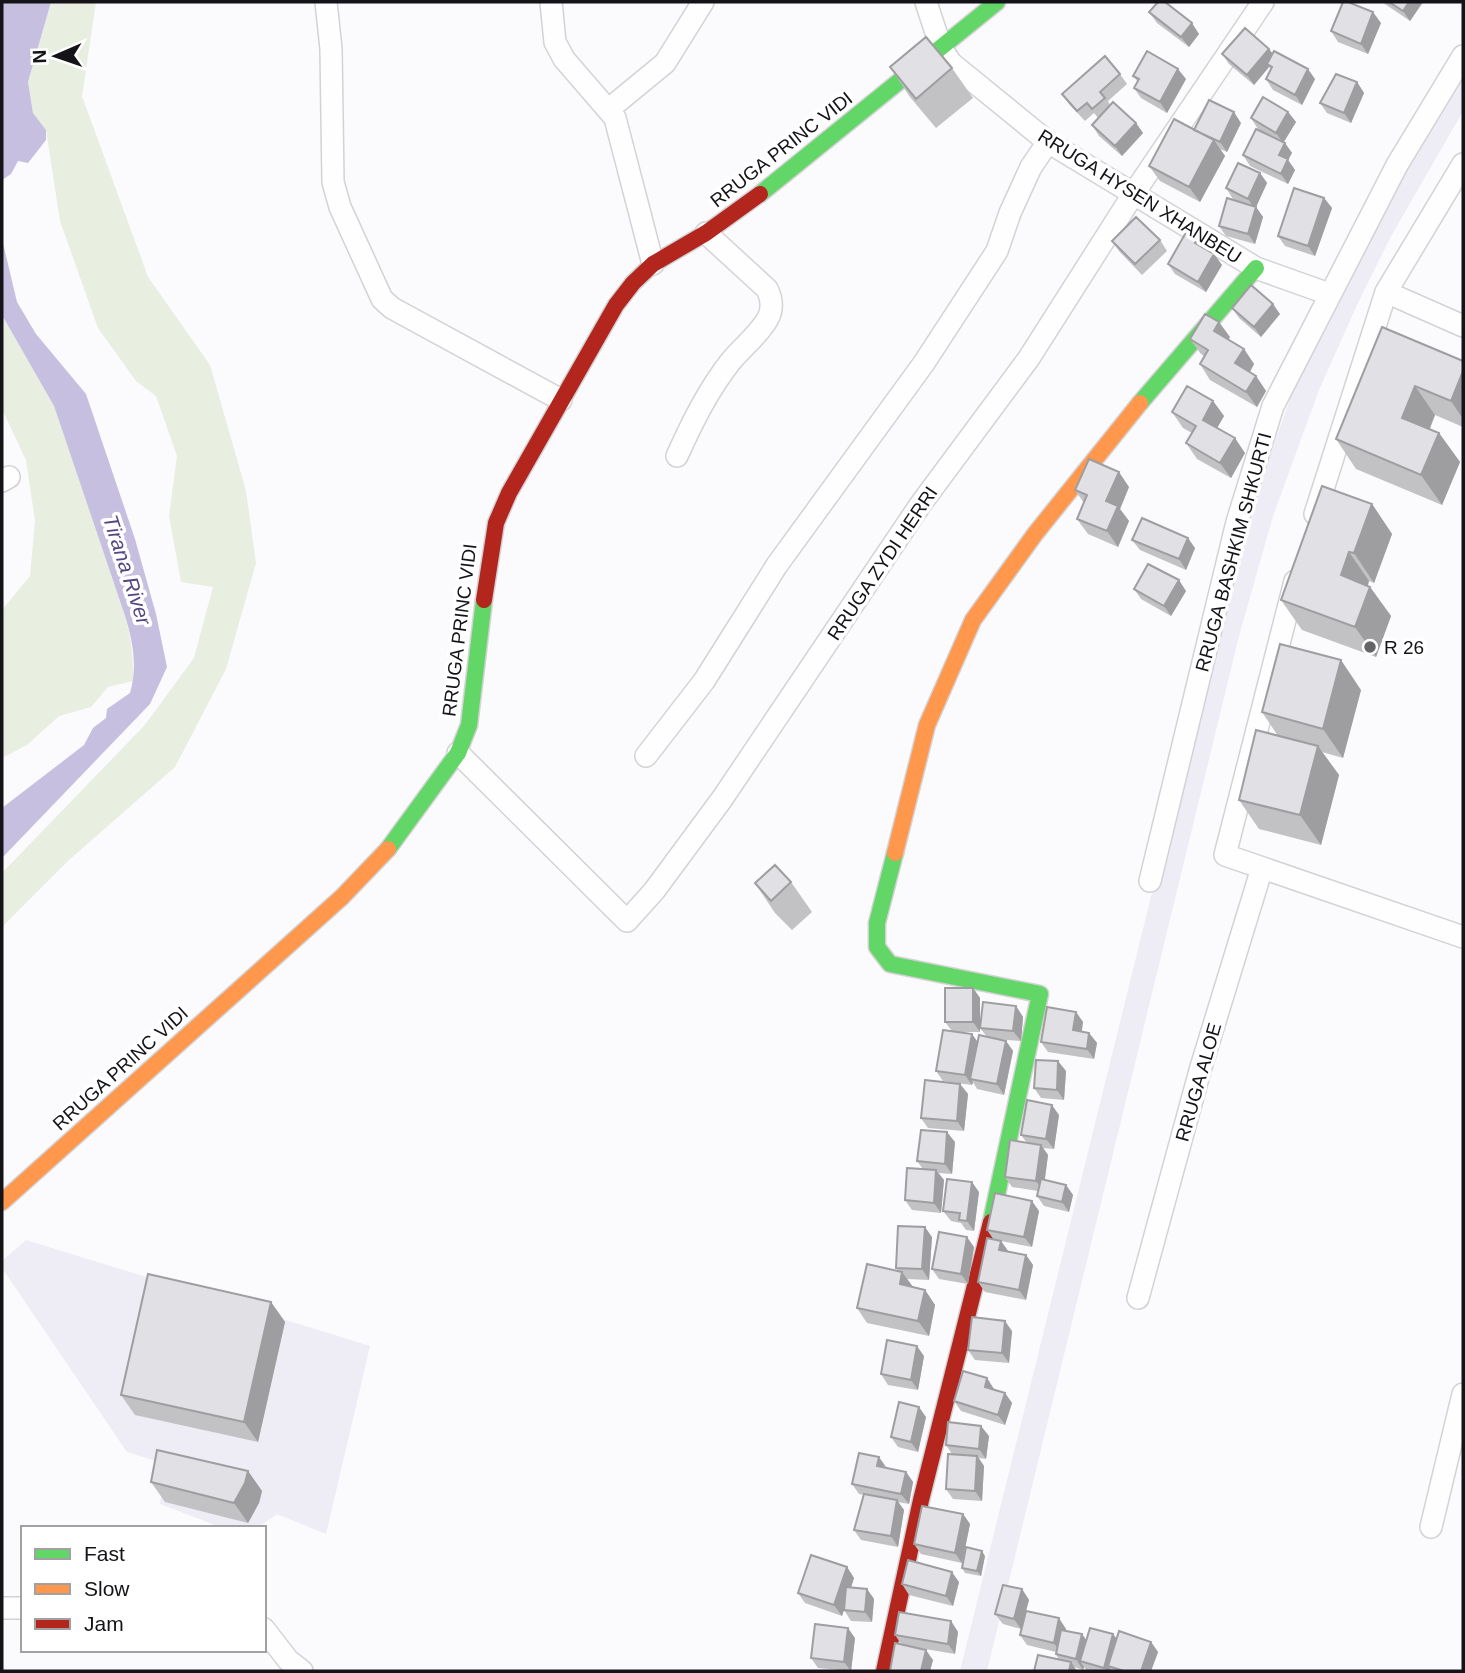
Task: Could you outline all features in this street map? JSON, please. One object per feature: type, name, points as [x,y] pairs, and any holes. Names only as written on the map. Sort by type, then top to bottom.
[{"type":"street","points":[[326,2],[331,49],[333,182],[340,207],[382,299],[392,308],[561,400]]},
{"type":"street","points":[[551,2],[555,42],[564,59],[609,109],[621,137],[636,209],[653,264]]},
{"type":"street","points":[[609,109],[666,63],[703,2]]},
{"type":"street","name":"RRUGA HYSEN XHANBEU","points":[[926,2],[941,48],[951,63],[1048,142],[1256,268],[1329,294]]},
{"type":"street","name":"RRUGA PRINC VIDI","points":[[2,1202],[342,897],[393,844],[458,753],[469,725],[490,550],[496,523],[509,493],[616,305],[653,264],[706,233],[997,2]]},
{"type":"street","name":"RRUGA ZYDI HERRI","points":[[458,753],[627,921],[654,891],[722,799],[920,505],[1029,358],[1134,193],[1263,2]]},
{"type":"street","name":"RRUGA BASHKIM SHKURTI","points":[[1150,881],[1241,509],[1273,406],[1329,294],[1431,104],[1463,56]]},
{"type":"street","points":[[646,756],[704,681],[785,554],[931,353],[997,251],[1015,201],[1048,142]]},
{"type":"street","points":[[1308,538],[1386,292],[1463,164]]},
{"type":"street","points":[[677,456],[697,412],[770,311],[771,298],[767,289],[706,233]]},
{"type":"street","points":[[884,1671],[921,1500],[997,1198],[1040,994],[890,964],[877,947],[877,923],[927,725],[973,620],[1035,534],[1134,409],[1256,268]]},
{"type":"street","points":[[1386,292],[1463,326]]},
{"type":"street","points":[[1300,564],[1226,855],[1463,937]]},
{"type":"street","name":"RRUGA ALOE","points":[[1138,1298],[1201,1067],[1262,868]]},
{"type":"street","points":[[1430,1528],[1463,1394]]},
{"type":"street","points":[[2,1608],[21,1608]]},
{"type":"street","points":[[266,1632],[292,1667]]},
{"type":"shaded area","points":[[51,2],[96,2],[82,96],[148,277],[210,365],[246,491],[256,563],[226,669],[175,767],[69,860],[2,927],[2,873],[144,726],[194,658],[213,587],[181,582],[169,516],[177,456],[156,396],[136,381],[98,328],[60,221],[46,130],[33,113],[28,82]]},
{"type":"shaded area","points":[[1463,67],[1463,111],[1390,238],[1356,307],[1319,390],[1273,516],[1239,636],[987,1671],[960,1671],[1201,694],[1253,502],[1296,383],[1333,298]]},
{"type":"shaded area","points":[[2,315],[54,406],[124,614],[131,642],[133,681],[108,687],[91,707],[59,716],[27,745],[2,758],[2,610],[30,576],[35,521],[26,460],[2,409]]},
{"type":"shaded area","points":[[26,1240],[370,1346],[326,1534],[277,1514],[260,1526],[218,1526],[160,1504],[166,1464],[127,1452],[2,1268],[2,1261]]},
{"type":"water","points":[[2,2],[51,2],[28,82],[33,113],[46,130],[46,140],[28,163],[18,161],[11,174],[2,180]]},
{"type":"water","name":"Tirana River","points":[[2,239],[17,302],[36,334],[86,394],[135,539],[156,614],[167,667],[150,704],[2,858],[2,808],[84,745],[93,728],[106,718],[107,709],[130,693],[134,659],[125,615],[54,406],[2,315]]},
{"type":"building","points":[[1158,2],[1165,2],[1192,23],[1181,37],[1149,12]]},
{"type":"building","points":[[1343,2],[1373,12],[1361,44],[1331,31]]},
{"type":"building","points":[[1389,2],[1409,2],[1403,11]]},
{"type":"building","points":[[1245,28],[1269,49],[1247,75],[1222,54]]},
{"type":"building","points":[[926,37],[952,68],[916,99],[890,67]]},
{"type":"building","points":[[1147,51],[1178,69],[1160,102],[1134,88],[1139,79],[1133,76]]},
{"type":"building","points":[[1274,51],[1308,69],[1295,95],[1266,79],[1272,67],[1267,64]]},
{"type":"building","points":[[1105,56],[1120,74],[1100,92],[1105,98],[1092,109],[1087,103],[1077,111],[1062,94]]},
{"type":"building","points":[[1336,74],[1357,82],[1344,113],[1320,103]]},
{"type":"building","points":[[1263,97],[1288,112],[1276,133],[1251,118]]},
{"type":"building","points":[[1209,100],[1234,112],[1220,142],[1194,130]]},
{"type":"building","points":[[1113,102],[1136,123],[1115,146],[1092,125]]},
{"type":"building","points":[[1174,119],[1214,140],[1189,187],[1149,166]]},
{"type":"building","points":[[1256,129],[1285,143],[1279,155],[1288,159],[1281,174],[1243,155]]},
{"type":"building","points":[[1238,163],[1260,173],[1248,199],[1226,188]]},
{"type":"building","points":[[1294,188],[1324,198],[1308,246],[1278,236]]},
{"type":"building","points":[[1227,198],[1256,207],[1248,234],[1219,226]]},
{"type":"building","points":[[1136,217],[1160,240],[1135,264],[1112,241]]},
{"type":"building","points":[[1189,227],[1201,234],[1195,243],[1214,254],[1198,282],[1168,264]]},
{"type":"building","points":[[1251,285],[1273,304],[1254,327],[1232,308]]},
{"type":"building","points":[[1205,314],[1219,322],[1214,331],[1244,349],[1235,363],[1256,376],[1246,392],[1200,364],[1208,350],[1190,339]]},
{"type":"building","points":[[1382,327],[1463,361],[1463,371],[1451,401],[1415,386],[1402,418],[1439,433],[1421,475],[1336,439]]},
{"type":"building","points":[[1187,386],[1213,401],[1203,420],[1235,438],[1220,463],[1186,443],[1196,426],[1172,412]]},
{"type":"building","points":[[1089,459],[1119,472],[1106,501],[1118,506],[1107,531],[1077,519],[1087,495],[1075,490]]},
{"type":"building","points":[[1322,486],[1372,504],[1354,553],[1349,552],[1341,575],[1370,587],[1355,627],[1281,600]]},
{"type":"building","points":[[1142,518],[1188,538],[1179,559],[1132,540]]},
{"type":"building","points":[[1148,564],[1179,580],[1164,606],[1134,589]]},
{"type":"building","points":[[1280,644],[1341,660],[1323,729],[1262,712]]},
{"type":"building","points":[[1256,730],[1318,746],[1300,815],[1239,800]]},
{"type":"building","points":[[775,865],[791,882],[771,901],[755,883]]},
{"type":"building","points":[[945,988],[973,988],[973,1022],[945,1022]]},
{"type":"building","points":[[983,1002],[1016,1006],[1013,1031],[980,1028]]},
{"type":"building","points":[[1047,1007],[1076,1012],[1073,1030],[1089,1033],[1087,1049],[1041,1042]]},
{"type":"building","points":[[943,1030],[972,1034],[965,1075],[936,1071]]},
{"type":"building","points":[[979,1035],[1006,1041],[997,1084],[970,1079]]},
{"type":"building","points":[[1036,1060],[1058,1061],[1057,1090],[1034,1088]]},
{"type":"building","points":[[925,1080],[960,1084],[957,1121],[921,1118]]},
{"type":"building","points":[[1027,1100],[1052,1105],[1046,1139],[1021,1135]]},
{"type":"building","points":[[921,1130],[947,1132],[945,1164],[917,1161]]},
{"type":"building","points":[[1010,1140],[1041,1145],[1036,1181],[1005,1177]]},
{"type":"building","points":[[907,1168],[936,1170],[934,1203],[905,1200]]},
{"type":"building","points":[[947,1179],[972,1182],[967,1221],[959,1220],[960,1213],[943,1211]]},
{"type":"building","points":[[1041,1179],[1066,1185],[1062,1202],[1037,1196]]},
{"type":"building","points":[[995,1193],[1032,1201],[1024,1237],[987,1230]]},
{"type":"building","points":[[898,1226],[925,1227],[922,1269],[896,1268]]},
{"type":"building","points":[[939,1232],[967,1237],[961,1274],[932,1269]]},
{"type":"building","points":[[987,1238],[1001,1241],[999,1250],[1026,1255],[1019,1290],[978,1282]]},
{"type":"building","points":[[867,1264],[902,1272],[900,1284],[925,1290],[918,1321],[857,1308]]},
{"type":"building","points":[[148,1274],[271,1302],[244,1422],[121,1395]]},
{"type":"building","points":[[972,1317],[1005,1321],[1002,1353],[968,1350]]},
{"type":"building","points":[[887,1340],[917,1346],[911,1380],[881,1374]]},
{"type":"building","points":[[963,1371],[987,1378],[985,1387],[1005,1393],[998,1415],[954,1401]]},
{"type":"building","points":[[899,1402],[919,1407],[911,1442],[891,1437]]},
{"type":"building","points":[[948,1422],[981,1426],[979,1449],[946,1445]]},
{"type":"building","points":[[157,1450],[248,1471],[245,1483],[234,1503],[151,1482]]},
{"type":"building","points":[[859,1453],[879,1457],[877,1466],[906,1472],[901,1494],[852,1484]]},
{"type":"building","points":[[948,1454],[977,1456],[975,1491],[946,1489]]},
{"type":"building","points":[[864,1494],[897,1500],[891,1536],[854,1530]]},
{"type":"building","points":[[922,1506],[963,1514],[955,1553],[914,1544]]},
{"type":"building","points":[[966,1547],[982,1551],[977,1571],[962,1568]]},
{"type":"building","points":[[811,1555],[847,1567],[834,1605],[798,1593]]},
{"type":"building","points":[[908,1560],[952,1572],[946,1596],[902,1584]]},
{"type":"building","points":[[1003,1585],[1022,1589],[1014,1619],[995,1614]]},
{"type":"building","points":[[846,1587],[867,1589],[865,1612],[844,1610]]},
{"type":"building","points":[[1026,1611],[1059,1618],[1054,1643],[1020,1635]]},
{"type":"building","points":[[899,1612],[951,1621],[948,1644],[895,1635]]},
{"type":"building","points":[[815,1624],[848,1628],[844,1662],[811,1658]]},
{"type":"building","points":[[1090,1628],[1113,1634],[1104,1668],[1080,1661]]},
{"type":"building","points":[[1061,1630],[1082,1634],[1076,1659],[1056,1654]]},
{"type":"building","points":[[1119,1631],[1151,1642],[1141,1671],[1124,1671],[1108,1666]]},
{"type":"building","points":[[895,1643],[926,1650],[921,1671],[890,1671]]},
{"type":"building","points":[[1038,1655],[1071,1662],[1069,1671],[1034,1671]]},
{"type":"traffic: fast","points":[[760,194],[997,2]]},
{"type":"traffic: fast","points":[[1140,403],[1256,268]]},
{"type":"traffic: fast","points":[[388,849],[458,753],[469,725],[484,600]]},
{"type":"traffic: fast","points":[[895,853],[877,923],[877,947],[890,964],[1040,994],[991,1222]]},
{"type":"traffic: slow","points":[[895,853],[927,725],[973,620],[1035,534],[1140,403]]},
{"type":"traffic: slow","points":[[2,1202],[342,897],[388,849]]},
{"type":"traffic: jam","points":[[484,600],[496,523],[509,493],[616,305],[633,283],[653,264],[706,233],[760,194]]},
{"type":"traffic: jam","points":[[884,1671],[921,1500],[991,1222]]},
{"type":"place","name":"R 26","points":[[1370,647]]}]
